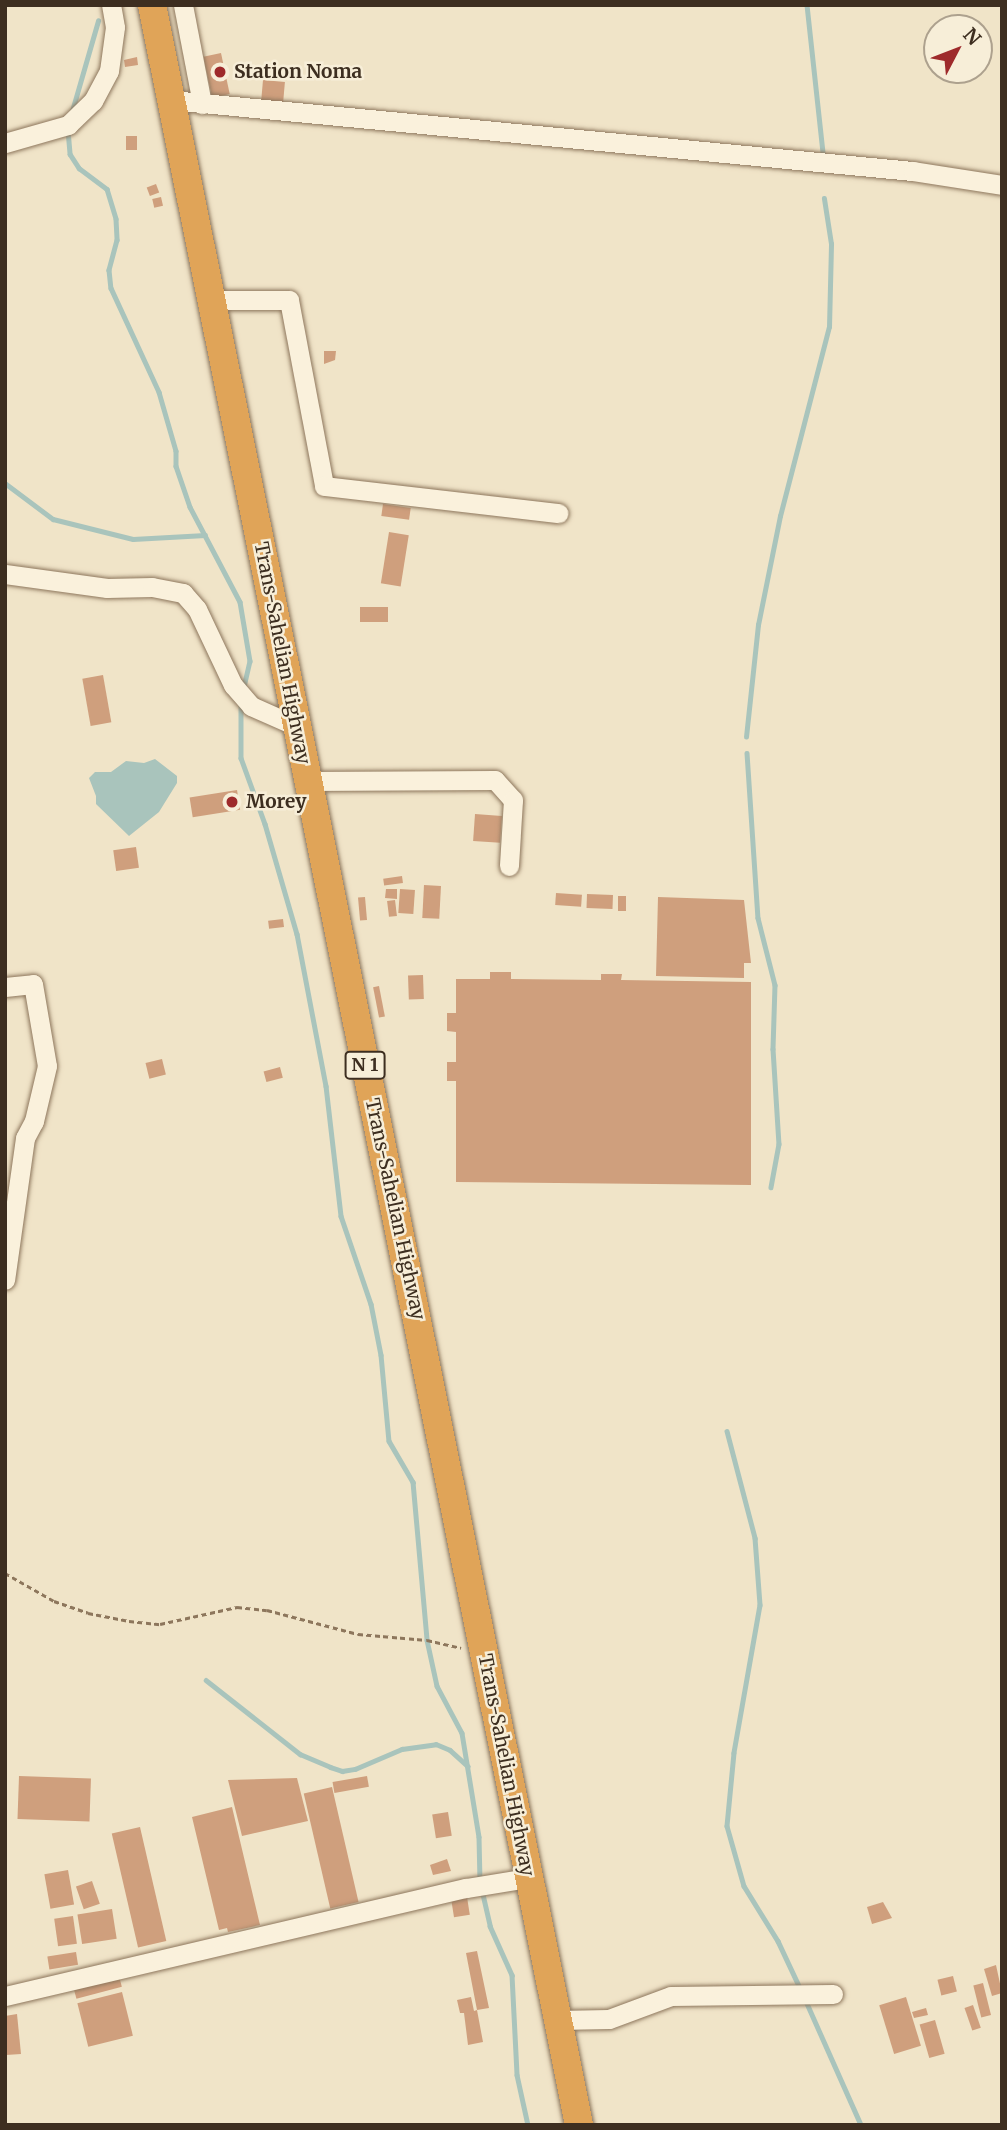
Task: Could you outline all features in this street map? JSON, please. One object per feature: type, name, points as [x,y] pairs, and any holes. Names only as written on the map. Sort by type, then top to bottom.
[{"type":"highway","name":"Trans-Sahelian Highway","points":[[152,5],[579,2125]]},
{"type":"street","points":[[5,143],[68,125],[93,101],[110,71],[115,27],[111,5]]},
{"type":"street","points":[[183,5],[202,104]]},
{"type":"street","points":[[171,100],[913,171],[1002,185]]},
{"type":"street","points":[[212,300],[289,300],[324,486],[558,513]]},
{"type":"street","points":[[5,574],[107,588],[152,587],[183,593],[197,609],[238,691],[251,706],[266,715],[296,726]]},
{"type":"street","points":[[307,781],[495,780],[513,800],[509,866]]},
{"type":"street","points":[[5,988],[33,984],[47,1066],[34,1121],[25,1138],[5,1280]]},
{"type":"street","points":[[5,1996],[466,1888],[528,1878]]},
{"type":"street","points":[[557,2020],[609,2019],[671,1996],[824,1994]]},
{"type":"path","points":[[5,1573],[54,1601],[88,1613],[129,1621],[160,1624],[236,1607],[267,1609],[358,1634],[427,1640],[485,1654]]},
{"type":"water","points":[[155,759],[177,776],[177,783],[159,812],[129,836],[96,804],[89,778],[95,772],[111,772],[126,761],[144,763]]},
{"type":"building","points":[[221,53],[230,94],[212,98],[203,57]]},
{"type":"building","points":[[137,57],[138,65],[125,67],[124,60]]},
{"type":"building","points":[[263,80],[285,82],[283,102],[261,100]]},
{"type":"building","points":[[126,136],[137,136],[137,150],[126,150]]},
{"type":"building","points":[[156,184],[159,192],[150,196],[147,188]]},
{"type":"building","points":[[161,197],[163,206],[154,208],[152,199]]},
{"type":"building","points":[[324,351],[336,351],[335,360],[324,364]]},
{"type":"building","points":[[383,504],[411,508],[409,520],[381,516]]},
{"type":"building","points":[[389,532],[409,535],[401,586],[381,583]]},
{"type":"building","points":[[360,607],[388,607],[388,622],[360,622]]},
{"type":"building","points":[[103,675],[111,722],[91,726],[82,679]]},
{"type":"building","points":[[237,790],[240,810],[193,817],[190,798]]},
{"type":"building","points":[[475,814],[502,816],[500,843],[473,841]]},
{"type":"building","points":[[136,847],[139,868],[116,871],[113,850]]},
{"type":"building","points":[[402,876],[403,883],[384,886],[383,879]]},
{"type":"building","points":[[424,885],[441,886],[439,919],[422,918]]},
{"type":"building","points":[[386,889],[397,889],[397,899],[385,898]]},
{"type":"building","points":[[400,889],[415,890],[413,914],[398,913]]},
{"type":"building","points":[[556,893],[582,895],[581,907],[555,905]]},
{"type":"building","points":[[587,894],[613,895],[612,909],[587,908]]},
{"type":"building","points":[[618,896],[626,896],[626,911],[618,911]]},
{"type":"building","points":[[365,897],[367,920],[360,921],[358,898]]},
{"type":"building","points":[[658,897],[744,900],[751,963],[744,963],[744,978],[656,976]]},
{"type":"building","points":[[395,900],[397,916],[389,917],[387,901]]},
{"type":"building","points":[[283,919],[284,927],[269,929],[268,921]]},
{"type":"building","points":[[490,972],[511,972],[511,979],[601,980],[601,974],[622,974],[621,980],[751,982],[751,1185],[456,1182],[456,1081],[447,1081],[447,1062],[456,1062],[456,1032],[447,1031],[447,1013],[456,1013],[456,979],[490,979]]},
{"type":"building","points":[[423,975],[424,999],[409,1000],[408,976]]},
{"type":"building","points":[[379,986],[385,1016],[379,1018],[373,987]]},
{"type":"building","points":[[162,1059],[166,1075],[149,1079],[146,1063]]},
{"type":"building","points":[[280,1067],[283,1078],[266,1082],[264,1071]]},
{"type":"building","points":[[19,1776],[91,1779],[89,1821],[17,1819]]},
{"type":"building","points":[[367,1776],[369,1787],[334,1793],[333,1782]]},
{"type":"building","points":[[297,1778],[308,1821],[242,1836],[228,1780]]},
{"type":"building","points":[[332,1787],[359,1902],[330,1908],[304,1794]]},
{"type":"building","points":[[232,1807],[260,1925],[228,1932],[227,1928],[219,1930],[192,1817]]},
{"type":"building","points":[[448,1812],[452,1836],[436,1838],[432,1815]]},
{"type":"building","points":[[140,1827],[166,1941],[138,1948],[112,1834]]},
{"type":"building","points":[[447,1859],[451,1871],[433,1875],[430,1865]]},
{"type":"building","points":[[68,1870],[74,1904],[50,1909],[44,1874]]},
{"type":"building","points":[[92,1881],[100,1904],[84,1909],[76,1887]]},
{"type":"building","points":[[467,1897],[470,1915],[454,1917],[451,1900]]},
{"type":"building","points":[[883,1902],[892,1918],[872,1924],[867,1907]]},
{"type":"building","points":[[112,1909],[117,1939],[82,1944],[77,1914]]},
{"type":"building","points":[[73,1916],[77,1944],[58,1946],[54,1919]]},
{"type":"building","points":[[477,1951],[489,2008],[477,2010],[466,1953]]},
{"type":"building","points":[[76,1952],[78,1965],[49,1969],[47,1957]]},
{"type":"building","points":[[996,1965],[1002,1993],[992,1996],[984,1969]]},
{"type":"building","points":[[119,1976],[122,1987],[76,1999],[74,1988]]},
{"type":"building","points":[[953,1976],[957,1992],[941,1995],[937,1980]]},
{"type":"building","points":[[983,1983],[991,2015],[981,2017],[973,1985]]},
{"type":"building","points":[[122,1992],[133,2036],[88,2047],[77,2003]]},
{"type":"building","points":[[471,1997],[474,2011],[477,2010],[483,2042],[468,2045],[464,2013],[460,2013],[457,2000]]},
{"type":"building","points":[[906,1997],[921,2046],[894,2054],[879,2005]]},
{"type":"building","points":[[973,2005],[981,2028],[972,2031],[964,2008]]},
{"type":"building","points":[[926,2008],[928,2015],[914,2018],[912,2012]]},
{"type":"building","points":[[17,2014],[21,2054],[6,2055],[5,2016]]},
{"type":"building","points":[[935,2020],[945,2054],[929,2058],[920,2024]]},
{"type":"waterway","points":[[807,5],[823,153]]},
{"type":"waterway","points":[[72,111],[98,21]]},
{"type":"waterway","points":[[68,130],[70,154],[79,168],[107,189],[116,219],[117,240],[109,270],[111,288],[159,392],[176,451],[176,466],[190,507],[240,602],[250,661],[244,688]]},
{"type":"waterway","points":[[746,737],[758,625],[780,516],[829,327],[831,244],[824,199]]},
{"type":"waterway","points":[[5,483],[53,519],[133,539],[205,535]]},
{"type":"waterway","points":[[241,704],[241,758],[265,824],[297,934],[326,1086],[341,1216],[371,1304],[381,1355],[389,1441],[413,1482],[427,1640],[437,1686],[462,1733],[479,1837],[480,1881]]},
{"type":"waterway","points":[[747,753],[758,918],[775,985],[773,1049],[779,1144],[771,1187]]},
{"type":"waterway","points":[[727,1431],[755,1538],[760,1605],[734,1753],[727,1826],[744,1886],[778,1941],[800,1988]]},
{"type":"waterway","points":[[206,1680],[300,1754],[342,1771],[355,1769],[402,1749],[436,1744],[450,1750],[468,1766]]},
{"type":"waterway","points":[[482,1890],[490,1926],[512,1975],[517,2075],[528,2125]]},
{"type":"waterway","points":[[805,1999],[861,2125]]},
{"type":"place","name":"Station Noma","points":[[220,72]]},
{"type":"place","name":"Morey","points":[[232,802]]}]
